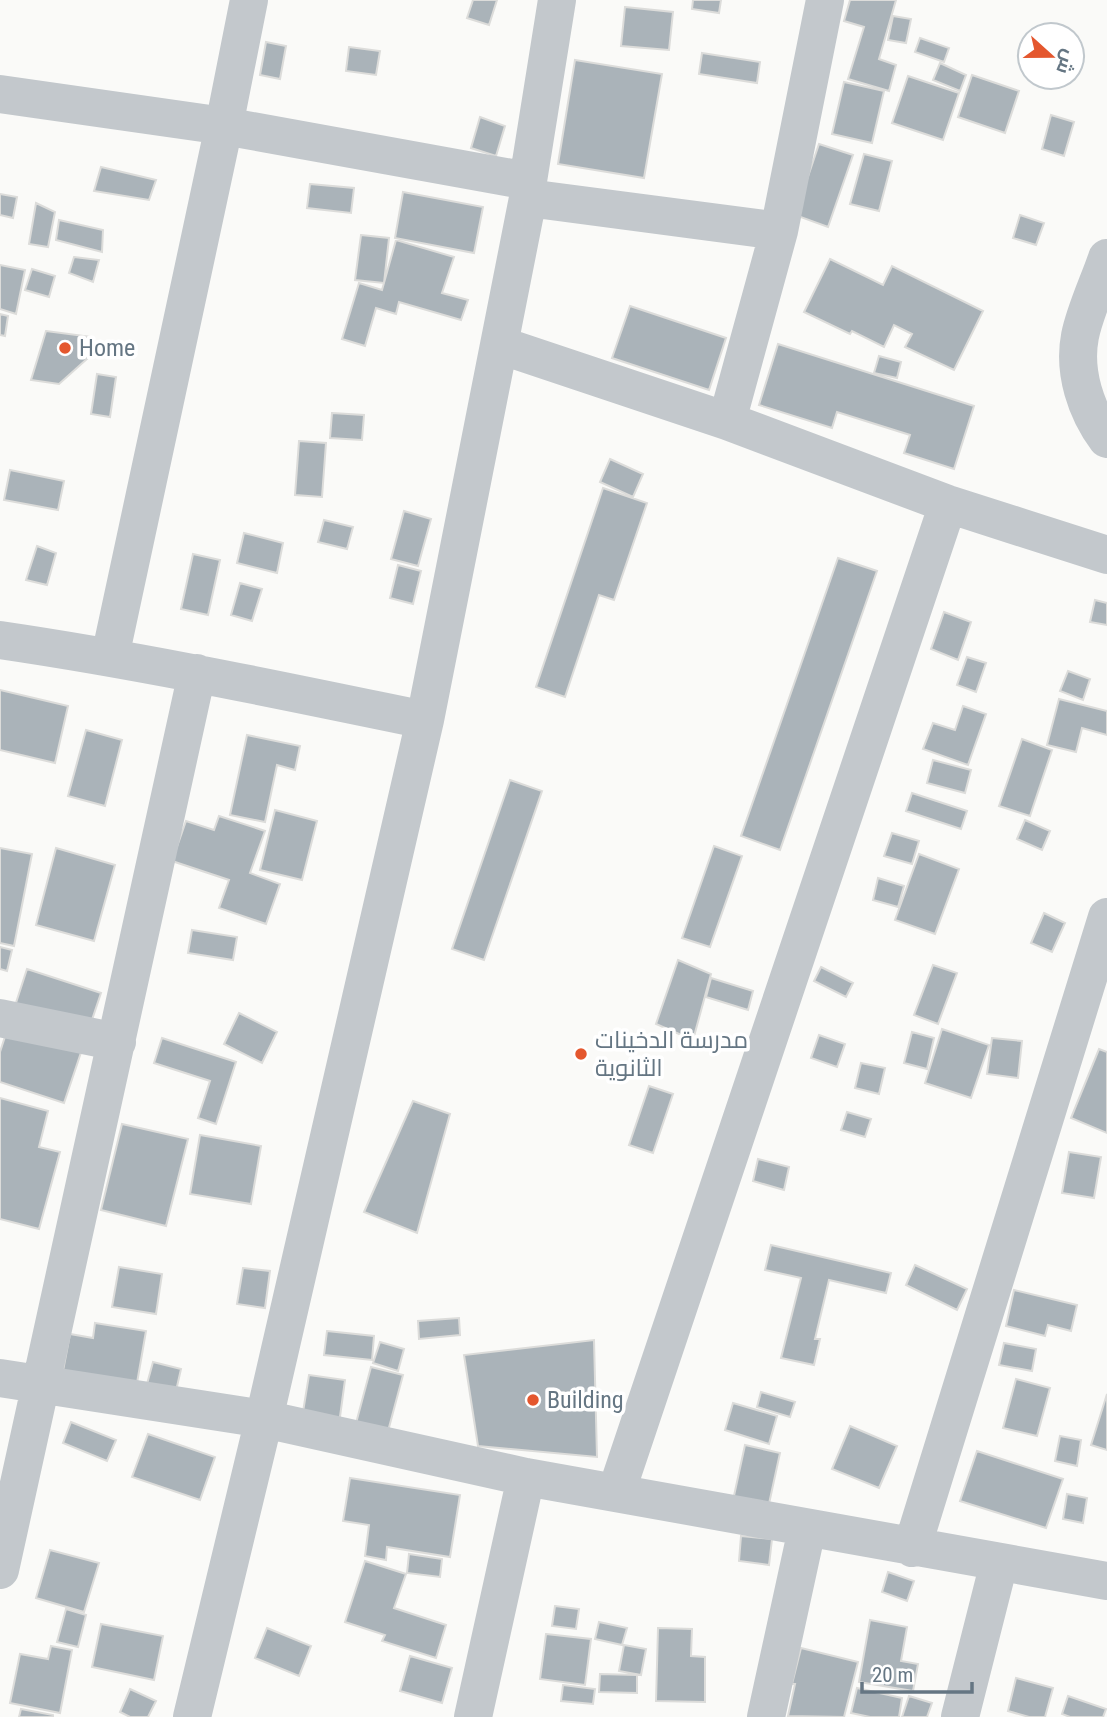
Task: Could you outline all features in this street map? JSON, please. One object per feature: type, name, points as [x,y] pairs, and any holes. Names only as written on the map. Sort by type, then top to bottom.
[{"type":"street","points":[[110,657],[249,0]]},
{"type":"street","points":[[192,1717],[264,1419],[425,720],[500,345],[528,189],[557,0]]},
{"type":"street","points":[[727,421],[779,231],[825,0]]},
{"type":"street","points":[[0,94],[224,126],[528,189],[779,231]]},
{"type":"street","points":[[1107,258],[1080,336],[1079,367],[1093,419],[1107,439]]},
{"type":"street","points":[[500,345],[727,421],[948,505],[1107,555]]},
{"type":"street","points":[[616,1493],[948,505]]},
{"type":"street","points":[[0,640],[197,673],[425,720]]},
{"type":"street","points":[[0,1570],[197,673]]},
{"type":"street","points":[[912,1548],[1107,917]]},
{"type":"street","points":[[0,1018],[117,1042]]},
{"type":"street","points":[[0,1378],[264,1419],[526,1477],[1107,1581]]},
{"type":"street","points":[[474,1717],[526,1477]]},
{"type":"street","points":[[766,1717],[807,1529]]},
{"type":"street","points":[[960,1717],[999,1563]]},
{"type":"building","points":[[473,0],[497,0],[489,25],[467,18]]},
{"type":"building","points":[[693,0],[721,0],[719,13],[692,9]]},
{"type":"building","points":[[850,0],[896,0],[879,59],[896,65],[889,91],[848,79],[864,27],[844,21]]},
{"type":"building","points":[[625,7],[673,12],[669,50],[621,46]]},
{"type":"building","points":[[893,16],[911,19],[906,43],[888,40]]},
{"type":"building","points":[[920,38],[949,48],[944,62],[915,52]]},
{"type":"building","points":[[266,42],[286,46],[280,79],[260,75]]},
{"type":"building","points":[[349,47],[380,51],[376,75],[346,71]]},
{"type":"building","points":[[702,53],[760,62],[757,83],[699,74]]},
{"type":"building","points":[[575,60],[662,74],[644,178],[558,164]]},
{"type":"building","points":[[940,63],[966,75],[960,91],[933,80]]},
{"type":"building","points":[[972,75],[1019,91],[1005,133],[958,117]]},
{"type":"building","points":[[908,76],[959,93],[943,140],[892,123]]},
{"type":"building","points":[[844,82],[884,91],[872,143],[832,134]]},
{"type":"building","points":[[1051,115],[1074,122],[1064,156],[1042,149]]},
{"type":"building","points":[[480,117],[505,126],[496,156],[471,148]]},
{"type":"building","points":[[819,144],[853,155],[828,227],[795,215]]},
{"type":"building","points":[[864,154],[892,161],[879,211],[850,204]]},
{"type":"building","points":[[101,167],[156,180],[149,200],[94,191]]},
{"type":"building","points":[[310,184],[354,188],[351,213],[307,208]]},
{"type":"building","points":[[403,192],[483,207],[474,253],[395,238]]},
{"type":"building","points":[[0,194],[17,197],[13,218],[0,215]]},
{"type":"building","points":[[36,203],[55,212],[48,247],[29,244]]},
{"type":"building","points":[[1020,215],[1044,223],[1036,245],[1013,238]]},
{"type":"building","points":[[59,220],[103,230],[102,252],[56,240]]},
{"type":"building","points":[[361,235],[389,238],[384,283],[355,280]]},
{"type":"building","points":[[396,240],[454,257],[442,293],[468,300],[461,320],[399,302],[396,314],[376,308],[365,346],[342,339],[359,283],[382,290]]},
{"type":"building","name":"Home","points":[[74,257],[99,260],[93,282],[69,273]]},
{"type":"building","points":[[830,259],[883,285],[892,266],[983,311],[954,370],[905,347],[912,334],[894,325],[884,347],[804,312]]},
{"type":"building","name":"Home","points":[[0,265],[25,270],[16,314],[0,309]]},
{"type":"building","points":[[32,269],[55,276],[49,297],[25,290]]},
{"type":"building","points":[[630,306],[726,338],[709,390],[612,358]]},
{"type":"building","points":[[0,314],[8,316],[5,336],[0,335]]},
{"type":"building","name":"Home","points":[[46,331],[92,337],[88,358],[59,384],[31,380]]},
{"type":"building","points":[[778,344],[974,406],[954,469],[904,453],[910,435],[837,412],[832,428],[759,405]]},
{"type":"building","points":[[879,356],[901,362],[897,378],[874,373]]},
{"type":"building","points":[[97,374],[116,377],[110,417],[91,414]]},
{"type":"building","points":[[332,413],[364,415],[362,440],[330,438]]},
{"type":"building","points":[[299,441],[326,443],[322,497],[295,495]]},
{"type":"building","points":[[610,459],[643,474],[633,497],[600,482]]},
{"type":"building","points":[[10,470],[64,481],[58,510],[4,500]]},
{"type":"building","points":[[603,488],[647,503],[614,600],[599,595],[565,697],[536,687]]},
{"type":"building","points":[[404,511],[431,519],[418,566],[391,559]]},
{"type":"building","points":[[324,520],[353,527],[347,549],[318,542]]},
{"type":"building","points":[[244,533],[283,543],[277,573],[237,563]]},
{"type":"building","points":[[37,546],[56,553],[47,585],[26,580]]},
{"type":"building","points":[[193,554],[220,560],[208,615],[181,609]]},
{"type":"building","points":[[838,558],[877,571],[780,850],[741,836]]},
{"type":"building","points":[[398,565],[421,571],[413,604],[390,598]]},
{"type":"building","points":[[240,583],[262,589],[252,621],[231,615]]},
{"type":"building","points":[[1095,600],[1107,603],[1107,625],[1090,622]]},
{"type":"building","points":[[944,612],[971,622],[958,660],[931,649]]},
{"type":"building","points":[[967,657],[986,663],[976,692],[957,685]]},
{"type":"building","points":[[1068,671],[1090,679],[1083,700],[1060,691]]},
{"type":"building","points":[[0,690],[68,706],[55,763],[0,750]]},
{"type":"building","points":[[1059,699],[1107,711],[1107,735],[1082,728],[1076,752],[1047,745]]},
{"type":"building","points":[[963,706],[986,714],[968,765],[923,749],[933,723],[955,730]]},
{"type":"building","points":[[86,730],[122,740],[105,806],[68,796]]},
{"type":"building","points":[[247,735],[300,746],[295,770],[277,765],[265,822],[230,815]]},
{"type":"building","points":[[1022,739],[1052,750],[1030,816],[999,806]]},
{"type":"building","points":[[933,760],[971,770],[965,793],[927,783]]},
{"type":"building","points":[[510,780],[542,791],[484,960],[452,949]]},
{"type":"building","points":[[912,793],[967,811],[961,829],[906,811]]},
{"type":"building","points":[[275,810],[317,821],[302,880],[260,870]]},
{"type":"building","points":[[219,816],[265,831],[250,873],[280,884],[266,924],[219,908],[229,880],[172,861],[186,821],[214,830]]},
{"type":"building","points":[[1025,820],[1050,831],[1042,850],[1017,839]]},
{"type":"building","points":[[892,833],[919,841],[912,864],[884,856]]},
{"type":"building","points":[[714,846],[742,856],[710,947],[682,938]]},
{"type":"building","points":[[0,848],[32,854],[14,946],[0,943]]},
{"type":"building","points":[[56,848],[115,865],[94,941],[36,925]]},
{"type":"building","points":[[919,854],[959,869],[935,934],[895,920]]},
{"type":"building","points":[[878,878],[904,886],[898,907],[873,900]]},
{"type":"building","points":[[1044,913],[1065,923],[1052,952],[1031,943]]},
{"type":"building","points":[[192,930],[237,937],[233,960],[188,953]]},
{"type":"building","points":[[0,947],[12,950],[7,971],[0,969]]},
{"type":"building","points":[[678,960],[711,974],[693,1040],[656,1024]]},
{"type":"building","points":[[933,965],[957,973],[938,1024],[914,1015]]},
{"type":"building","points":[[821,967],[853,983],[846,997],[814,981]]},
{"type":"building","points":[[27,969],[101,993],[64,1103],[0,1082],[0,1052]]},
{"type":"building","points":[[711,978],[753,991],[748,1010],[706,997]]},
{"type":"building","points":[[239,1013],[277,1032],[262,1063],[224,1044]]},
{"type":"building","points":[[942,1029],[989,1045],[971,1098],[925,1083]]},
{"type":"building","points":[[912,1032],[934,1038],[927,1069],[904,1063]]},
{"type":"building","points":[[819,1035],[845,1044],[837,1067],[811,1058]]},
{"type":"building","points":[[162,1038],[236,1062],[216,1124],[198,1118],[210,1081],[154,1063]]},
{"type":"building","points":[[992,1038],[1022,1041],[1018,1078],[987,1074]]},
{"type":"building","points":[[1099,1049],[1107,1052],[1107,1133],[1071,1118]]},
{"type":"building","points":[[861,1063],[885,1068],[879,1094],[855,1088]]},
{"type":"building","points":[[649,1086],[673,1094],[653,1153],[629,1145]]},
{"type":"building","points":[[0,1098],[48,1111],[39,1147],[60,1152],[39,1229],[0,1219]]},
{"type":"building","points":[[413,1101],[450,1114],[417,1233],[364,1212]]},
{"type":"building","points":[[847,1112],[871,1119],[865,1137],[841,1130]]},
{"type":"building","points":[[122,1124],[188,1139],[166,1226],[101,1210]]},
{"type":"building","points":[[200,1135],[261,1146],[251,1204],[190,1194]]},
{"type":"building","points":[[1069,1152],[1101,1157],[1094,1198],[1062,1193]]},
{"type":"building","points":[[758,1159],[789,1167],[784,1190],[753,1181]]},
{"type":"building","points":[[771,1245],[891,1273],[886,1293],[829,1280],[815,1339],[820,1339],[814,1365],[781,1358],[801,1278],[765,1270]]},
{"type":"building","points":[[915,1265],[967,1289],[957,1310],[906,1285]]},
{"type":"building","points":[[119,1267],[162,1274],[156,1314],[112,1307]]},
{"type":"building","points":[[243,1268],[270,1271],[265,1308],[237,1304]]},
{"type":"building","points":[[1014,1290],[1077,1305],[1071,1331],[1048,1325],[1045,1336],[1006,1326]]},
{"type":"building","points":[[459,1318],[460,1335],[419,1339],[418,1321]]},
{"type":"building","points":[[95,1323],[146,1331],[137,1383],[63,1371],[70,1334],[93,1338]]},
{"type":"building","points":[[327,1331],[374,1336],[372,1360],[324,1355]]},
{"type":"building","name":"Building","points":[[594,1340],[597,1457],[478,1446],[464,1355]]},
{"type":"building","points":[[380,1342],[404,1349],[398,1371],[373,1363]]},
{"type":"building","points":[[1004,1343],[1036,1349],[1032,1371],[999,1365]]},
{"type":"building","points":[[153,1362],[181,1369],[176,1391],[147,1384]]},
{"type":"building","points":[[371,1367],[403,1375],[387,1435],[355,1427]]},
{"type":"building","points":[[309,1375],[345,1380],[339,1424],[302,1418]]},
{"type":"building","points":[[1016,1379],[1050,1388],[1037,1436],[1003,1428]]},
{"type":"building","points":[[761,1392],[795,1402],[790,1417],[757,1407]]},
{"type":"building","points":[[1107,1394],[1107,1450],[1091,1445]]},
{"type":"building","points":[[733,1403],[777,1416],[769,1444],[725,1430]]},
{"type":"building","points":[[71,1422],[116,1440],[107,1461],[63,1443]]},
{"type":"building","points":[[850,1426],[897,1446],[879,1488],[832,1469]]},
{"type":"building","points":[[148,1434],[215,1457],[200,1500],[132,1477]]},
{"type":"building","points":[[1060,1436],[1081,1440],[1077,1466],[1055,1461]]},
{"type":"building","points":[[745,1445],[780,1453],[767,1513],[732,1505]]},
{"type":"building","points":[[977,1451],[1063,1479],[1046,1528],[960,1501]]},
{"type":"building","points":[[350,1478],[460,1495],[450,1557],[387,1547],[386,1560],[365,1556],[369,1525],[343,1521]]},
{"type":"building","points":[[1067,1494],[1087,1498],[1083,1523],[1063,1519]]},
{"type":"building","points":[[741,1536],[772,1539],[769,1565],[739,1561]]},
{"type":"building","points":[[50,1550],[99,1563],[84,1612],[36,1598]]},
{"type":"building","points":[[409,1554],[442,1559],[440,1577],[407,1573]]},
{"type":"building","points":[[365,1561],[406,1574],[394,1608],[446,1625],[436,1658],[382,1641],[385,1635],[345,1622]]},
{"type":"building","points":[[888,1572],[914,1581],[907,1601],[882,1592]]},
{"type":"building","points":[[555,1606],[579,1609],[576,1629],[552,1626]]},
{"type":"building","points":[[66,1609],[86,1615],[78,1647],[57,1642]]},
{"type":"building","points":[[870,1620],[907,1627],[901,1661],[918,1664],[913,1691],[859,1682]]},
{"type":"building","points":[[599,1622],[627,1628],[622,1645],[595,1639]]},
{"type":"building","points":[[101,1624],[163,1636],[154,1680],[92,1667]]},
{"type":"building","points":[[267,1628],[311,1646],[299,1676],[255,1658]]},
{"type":"building","points":[[658,1628],[692,1629],[691,1656],[705,1657],[705,1702],[656,1701]]},
{"type":"building","points":[[546,1634],[591,1639],[585,1685],[540,1679]]},
{"type":"building","points":[[624,1645],[646,1649],[641,1675],[619,1671]]},
{"type":"building","points":[[51,1646],[72,1650],[60,1713],[10,1703],[20,1654],[48,1659]]},
{"type":"building","points":[[801,1648],[858,1662],[844,1717],[788,1716]]},
{"type":"building","points":[[410,1656],[452,1668],[442,1703],[400,1691]]},
{"type":"building","points":[[600,1674],[637,1675],[637,1693],[599,1692]]},
{"type":"building","points":[[1016,1678],[1053,1688],[1045,1717],[1029,1717],[1008,1711]]},
{"type":"building","points":[[563,1685],[595,1689],[593,1704],[561,1701]]},
{"type":"building","points":[[857,1688],[902,1698],[899,1717],[870,1717],[851,1713]]},
{"type":"building","points":[[130,1689],[156,1701],[148,1717],[130,1717],[120,1712]]},
{"type":"building","points":[[909,1696],[932,1703],[927,1717],[902,1717]]},
{"type":"building","points":[[1068,1696],[1106,1709],[1103,1717],[1070,1717],[1062,1714]]},
{"type":"building","points":[[21,1709],[53,1715],[53,1717],[19,1717]]},
{"type":"place","name":"Home","points":[[65,348]]},
{"type":"place","name":"مدرسة الدخينات الثانوية","points":[[581,1054]]},
{"type":"place","name":"Building","points":[[533,1400]]}]
